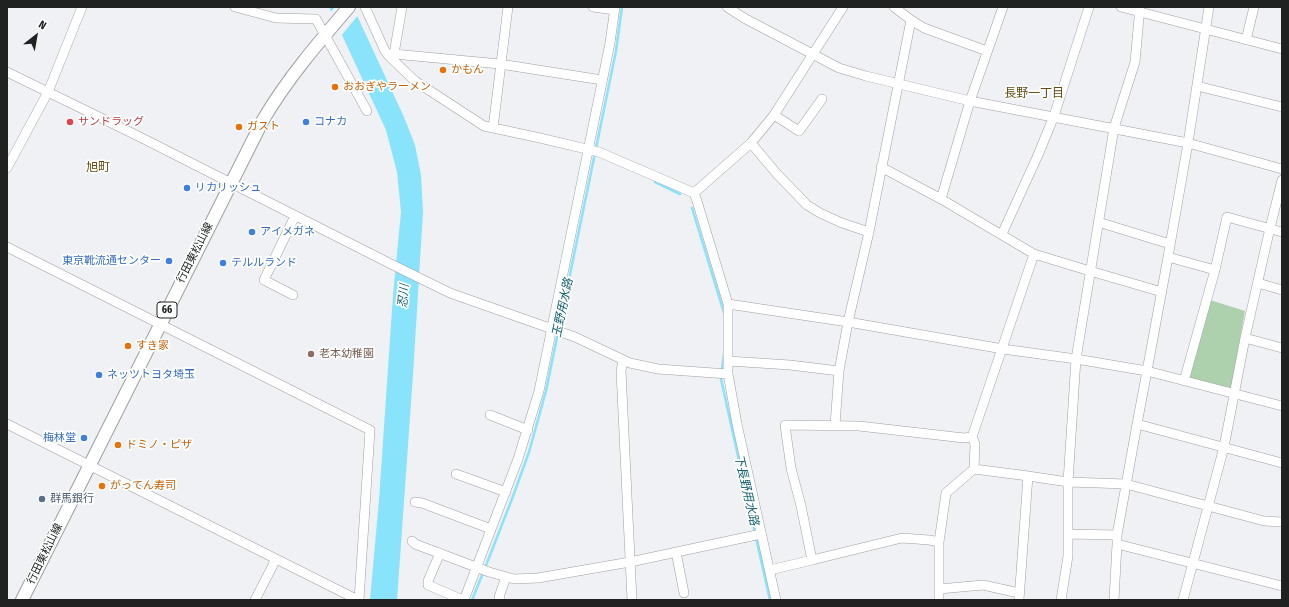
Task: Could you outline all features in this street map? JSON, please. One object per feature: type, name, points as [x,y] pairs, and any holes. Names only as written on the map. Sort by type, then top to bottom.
[{"type":"main road","name":"行田東松山線","points":[[22,600],[263,120],[272,104],[301,64],[349,7]]},
{"type":"street","points":[[7,168],[48,92],[82,7]]},
{"type":"street","points":[[235,7],[276,18],[316,19],[327,32],[367,111]]},
{"type":"street","points":[[365,7],[385,51],[392,55],[415,81],[484,126],[593,151],[694,193],[698,201],[728,304],[728,374],[757,535],[770,570],[776,600]]},
{"type":"street","points":[[392,55],[402,7]]},
{"type":"street","points":[[493,128],[508,7]]},
{"type":"street","points":[[440,553],[428,581],[428,585],[464,600],[481,568],[492,529],[528,430],[556,330],[593,151],[602,80],[610,43],[615,8],[593,7]]},
{"type":"street","points":[[694,193],[751,143],[774,115],[843,7]]},
{"type":"street","points":[[894,7],[924,28],[987,51]]},
{"type":"street","points":[[941,198],[970,101],[1003,7]]},
{"type":"street","points":[[1002,234],[1054,116],[1089,7]]},
{"type":"street","points":[[1121,7],[1140,10],[1282,49]]},
{"type":"street","points":[[1114,600],[1117,540],[1188,143],[1209,7]]},
{"type":"street","points":[[1246,40],[1254,7]]},
{"type":"street","points":[[730,8],[744,18],[840,68],[897,84],[970,101],[1188,143],[1282,169]]},
{"type":"street","points":[[1061,600],[1068,556],[1068,482],[1076,359],[1114,128],[1135,62],[1140,10]]},
{"type":"street","points":[[835,425],[839,371],[848,322],[911,20]]},
{"type":"street","points":[[392,55],[500,64],[602,80]]},
{"type":"street","points":[[7,72],[450,293],[556,330],[640,366],[658,369],[728,374]]},
{"type":"street","points":[[1197,86],[1282,107]]},
{"type":"street","points":[[774,115],[799,131],[822,99]]},
{"type":"street","points":[[751,143],[777,174],[807,205],[842,223],[868,232]]},
{"type":"street","points":[[881,166],[941,198],[1034,254],[1090,272],[1162,292]]},
{"type":"street","points":[[1183,600],[1224,447],[1246,338],[1282,180]]},
{"type":"street","points":[[293,294],[264,280],[295,216]]},
{"type":"street","points":[[1184,381],[1227,217],[1282,232]]},
{"type":"street","points":[[1098,222],[1170,244]]},
{"type":"street","points":[[7,247],[370,430],[358,600],[7,424]]},
{"type":"street","points":[[974,470],[975,444],[972,438],[1034,254]]},
{"type":"street","points":[[1168,257],[1214,270]]},
{"type":"street","points":[[1258,283],[1282,290]]},
{"type":"street","points":[[728,304],[1147,371],[1282,406]]},
{"type":"street","points":[[1246,338],[1282,348]]},
{"type":"street","points":[[623,360],[621,371],[632,600]]},
{"type":"street","points":[[728,361],[790,365],[839,371]]},
{"type":"street","points":[[490,415],[528,430]]},
{"type":"street","points":[[1137,424],[1282,462]]},
{"type":"street","points":[[812,560],[801,506],[790,468],[785,426],[860,426],[972,438]]},
{"type":"street","points":[[939,600],[939,542],[946,493],[974,470],[1068,482],[1126,484],[1264,520],[1282,522]]},
{"type":"street","points":[[456,474],[506,492]]},
{"type":"street","points":[[939,589],[983,585],[1019,597],[1028,476]]},
{"type":"street","points":[[415,502],[422,503],[492,529]]},
{"type":"street","points":[[1068,534],[1117,540],[1193,563],[1282,586]]},
{"type":"street","points":[[412,541],[415,544],[514,579],[538,578],[630,562],[757,535]]},
{"type":"street","points":[[770,570],[902,538],[939,542]]},
{"type":"street","points":[[676,552],[684,593]]},
{"type":"street","points":[[255,600],[275,559]]},
{"type":"street","points":[[500,600],[499,597],[506,577]]},
{"type":"green space","points":[[1210,300],[1245,311],[1231,388],[1189,378]]},
{"type":"water","name":"忍川","points":[[329,7],[353,7],[404,117],[415,145],[421,175],[423,212],[397,600],[370,600],[379,500],[393,295],[401,212],[397,172],[386,130]]},
{"type":"pier","points":[[335,7],[355,7],[359,14],[341,36],[330,13]]},
{"type":"waterway","name":"玉野用水路","points":[[485,568],[529,452],[546,391],[616,51],[622,7]]},
{"type":"waterway","name":"下長野用水路","points":[[655,182],[680,194]]},
{"type":"waterway","name":"下長野用水路","points":[[692,208],[724,313]]},
{"type":"waterway","name":"下長野用水路","points":[[722,369],[724,354]]},
{"type":"waterway","name":"下長野用水路","points":[[721,379],[755,533]]},
{"type":"waterway","name":"下長野用水路","points":[[756,538],[770,600]]},
{"type":"waterway","name":"玉野用水路","points":[[472,600],[483,573]]},
{"type":"place","name":"かもん","points":[[443,70]]},
{"type":"place","name":"おおぎやラーメン","points":[[335,87]]},
{"type":"place","name":"サンドラッグ","points":[[70,122]]},
{"type":"place","name":"コナカ","points":[[306,122]]},
{"type":"place","name":"ガスト","points":[[239,127]]},
{"type":"place","name":"リカリッシュ","points":[[187,188]]},
{"type":"place","name":"アイメガネ","points":[[252,232]]},
{"type":"place","name":"東京靴流通センター","points":[[169,261]]},
{"type":"place","name":"テルルランド","points":[[223,263]]},
{"type":"place","name":"すき家","points":[[128,346]]},
{"type":"place","name":"老本幼稚園","points":[[311,354]]},
{"type":"place","name":"ネッツトヨタ埼玉","points":[[99,375]]},
{"type":"place","name":"梅林堂","points":[[84,438]]},
{"type":"place","name":"ドミノ・ピザ","points":[[118,445]]},
{"type":"place","name":"がってん寿司","points":[[102,486]]},
{"type":"place","name":"群馬銀行","points":[[42,499]]},
{"type":"district","name":"長野一丁目","points":[[1034,94]]},
{"type":"district","name":"旭町","points":[[98,168]]}]
